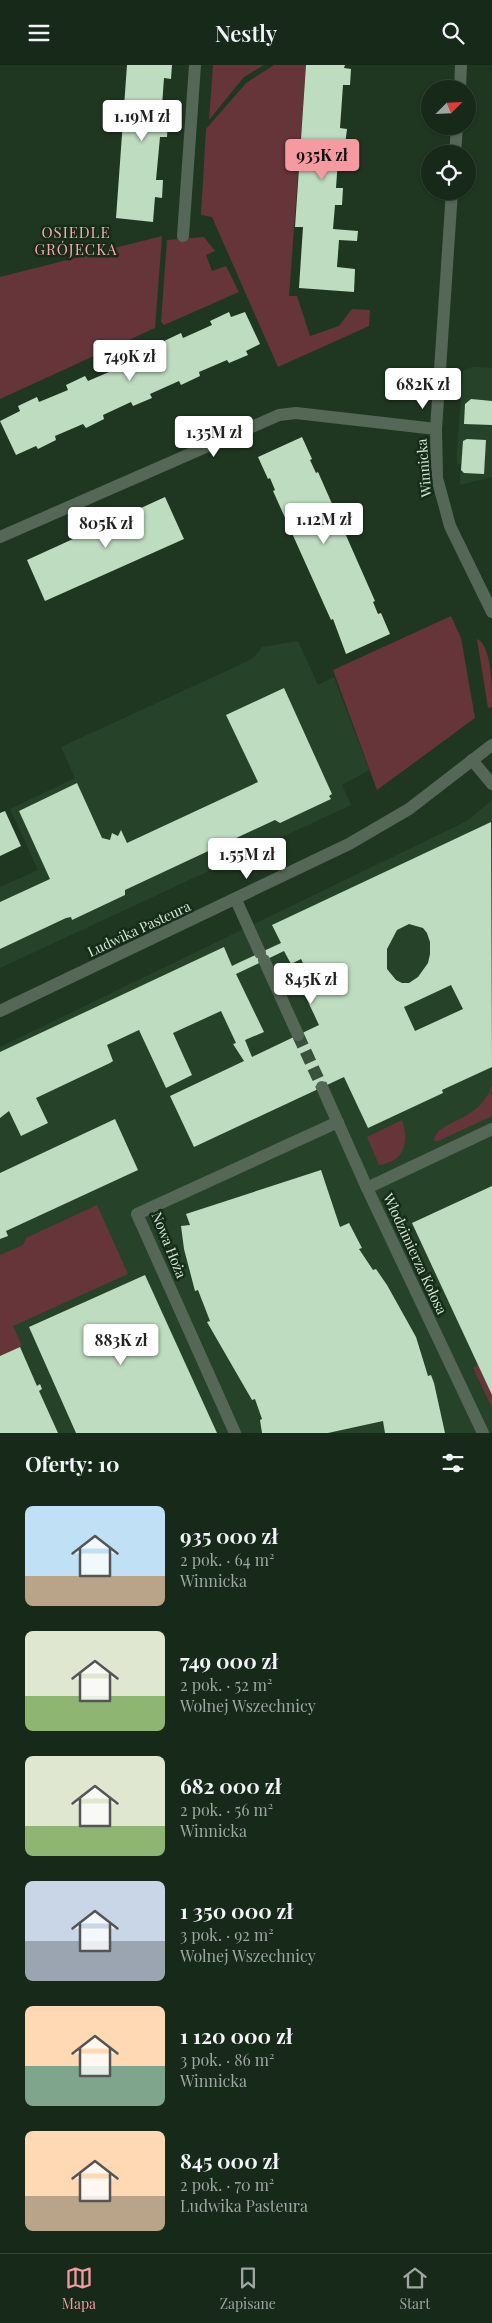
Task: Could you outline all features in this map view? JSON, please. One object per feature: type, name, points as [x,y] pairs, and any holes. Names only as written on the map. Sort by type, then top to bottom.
[{"type":"street","points":[[183,236],[195,65]]},
{"type":"street","points":[[460,80],[461,65]]},
{"type":"street","name":"Winnicka","points":[[451,200],[436,429],[437,478],[442,503],[450,525],[492,612]]},
{"type":"street","points":[[0,537],[279,415],[296,413],[436,429]]},
{"type":"street","name":"Ludwika Pasteura","points":[[0,1011],[313,863],[409,809],[492,745]]},
{"type":"street","points":[[472,760],[492,784]]},
{"type":"street","points":[[236,900],[298,1035]]},
{"type":"street","name":"Włodzimierza Kołosa","points":[[322,1087],[367,1188],[483,1433]]},
{"type":"street","name":"Nowa Hoża","points":[[235,1433],[137,1214],[338,1122]]},
{"type":"street","points":[[367,1188],[492,1129]]},
{"type":"shaded area","points":[[213,65],[264,65],[244,77],[209,120]]},
{"type":"shaded area","points":[[274,65],[306,65],[289,296],[297,296],[310,336],[339,326],[352,309],[370,310],[369,326],[278,367],[212,217],[201,215],[206,129],[246,83]]},
{"type":"shaded area","points":[[162,236],[155,328],[0,399],[0,277]]},
{"type":"shaded area","points":[[204,237],[215,251],[206,255],[212,271],[226,266],[239,292],[164,325],[161,322],[167,240]]},
{"type":"shaded area","points":[[472,367],[492,368],[492,477],[460,485],[461,464],[457,464],[457,449],[463,371]]},
{"type":"shaded area","points":[[451,616],[461,638],[475,718],[377,790],[333,670]]},
{"type":"shaded area","points":[[477,639],[486,650],[490,669],[492,707],[488,708]]},
{"type":"shaded area","points":[[298,641],[318,685],[334,677],[369,770],[342,785],[351,805],[0,968],[0,887],[38,870],[10,809],[75,778],[61,747],[246,662],[254,657],[262,647]]},
{"type":"shaded area","points":[[492,800],[492,1433],[0,1433],[0,1047],[467,821]]},
{"type":"shaded area","points":[[492,1084],[492,1091],[490,1092],[492,1097],[492,1116],[436,1142],[434,1140],[437,1133],[443,1128],[479,1106],[487,1097]]},
{"type":"shaded area","points":[[402,1120],[405,1136],[403,1150],[394,1160],[379,1165],[367,1137]]},
{"type":"shaded area","points":[[97,1205],[128,1274],[13,1326],[22,1346],[0,1356],[0,1255],[23,1245],[26,1238]]},
{"type":"shaded area","points":[[478,1365],[492,1395],[492,1408],[473,1368]]},
{"type":"building","points":[[127,65],[172,65],[171,79],[164,78],[161,120],[168,121],[167,137],[160,137],[156,180],[163,180],[162,198],[155,197],[153,222],[116,218]]},
{"type":"building","points":[[306,65],[345,65],[344,68],[351,69],[350,85],[343,85],[340,128],[347,129],[345,145],[339,145],[336,188],[343,188],[342,205],[335,205],[333,229],[358,231],[357,241],[339,240],[337,267],[355,269],[354,292],[299,288],[303,227],[295,227]]},
{"type":"building","points":[[229,312],[231,317],[245,312],[260,344],[246,351],[248,355],[229,363],[227,360],[199,372],[200,376],[181,385],[179,381],[150,394],[152,398],[133,406],[131,402],[103,415],[104,419],[86,428],[83,424],[55,436],[56,440],[38,449],[36,446],[16,455],[0,421],[20,411],[18,406],[37,397],[39,402],[68,390],[66,385],[85,376],[88,381],[116,369],[114,364],[133,355],[136,360],[164,347],[162,342],[181,333],[183,338],[212,325],[210,321]]},
{"type":"building","points":[[471,399],[492,401],[492,425],[464,424],[465,404]]},
{"type":"building","points":[[302,437],[312,459],[310,460],[316,473],[318,472],[375,601],[373,602],[378,614],[381,613],[390,634],[346,654],[333,619],[331,620],[273,491],[275,490],[270,478],[268,479],[258,457]]},
{"type":"building","points":[[467,439],[486,440],[484,474],[464,473],[461,470],[463,441]]},
{"type":"building","points":[[165,497],[184,539],[45,601],[27,560]]},
{"type":"building","points":[[284,688],[332,794],[329,796],[331,799],[280,823],[275,820],[125,890],[125,895],[72,920],[71,917],[66,918],[0,949],[0,902],[50,879],[19,811],[77,783],[102,838],[110,840],[112,833],[118,836],[121,830],[127,843],[258,782],[226,715]]},
{"type":"building","points":[[5,811],[21,846],[0,856],[0,813]]},
{"type":"building","points":[[491,822],[492,1067],[442,1090],[443,1093],[368,1128],[344,1077],[194,1147],[170,1096],[244,1061],[233,1044],[236,1043],[221,1011],[173,1033],[192,1075],[166,1088],[139,1030],[107,1045],[113,1061],[110,1063],[36,1098],[48,1123],[21,1136],[9,1111],[0,1118],[0,1052],[224,947],[232,966],[281,943],[272,925]],"holes":[[[409,924],[423,928],[427,933],[430,942],[430,954],[428,963],[418,977],[409,983],[402,983],[396,980],[387,969],[387,949],[397,930]],[[284,951],[291,964],[301,959],[306,969],[295,974],[319,1025],[252,1057],[245,1040],[264,1032],[236,974]],[[451,985],[463,1009],[415,1031],[404,1007]]]},
{"type":"building","points":[[115,1119],[138,1170],[6,1231],[8,1236],[0,1239],[0,1173]]},
{"type":"building","points":[[321,1170],[340,1227],[349,1223],[362,1248],[359,1249],[373,1270],[376,1269],[387,1285],[416,1337],[428,1376],[431,1375],[434,1383],[445,1433],[385,1433],[383,1421],[328,1433],[262,1433],[260,1420],[262,1419],[255,1399],[252,1400],[207,1322],[210,1321],[198,1290],[195,1291],[184,1249],[181,1226],[190,1225],[186,1214]]},
{"type":"building","points":[[492,1186],[492,1395],[412,1223]]},
{"type":"building","points":[[145,1275],[217,1433],[76,1433],[29,1327]]},
{"type":"building","points":[[20,1347],[37,1386],[40,1384],[42,1389],[39,1391],[58,1433],[0,1433],[0,1356]]},
{"type":"tunnel","points":[[298,1035],[322,1087]]},
{"type":"district","name":"OSIEDLE GRÓJECKA","points":[[76,242]]}]
